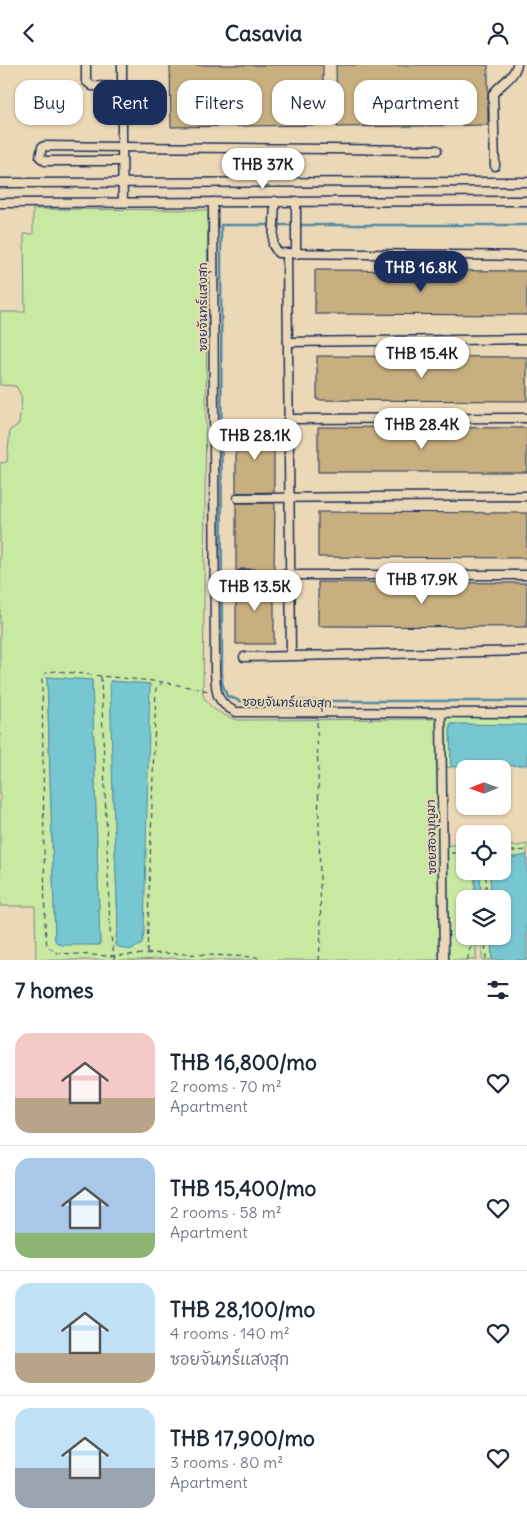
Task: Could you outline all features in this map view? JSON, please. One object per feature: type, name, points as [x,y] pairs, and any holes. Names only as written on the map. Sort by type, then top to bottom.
[{"type":"street","points":[[86,65],[86,81],[93,86]]},
{"type":"street","points":[[122,65],[122,80]]},
{"type":"street","points":[[495,166],[493,94],[496,89],[510,79],[517,65]]},
{"type":"street","points":[[122,125],[123,202]]},
{"type":"street","points":[[122,161],[45,161],[40,157],[40,152],[42,147],[45,146],[438,150]]},
{"type":"street","points":[[0,183],[527,182]]},
{"type":"street","points":[[275,201],[272,245],[278,253],[527,256]]},
{"type":"street","points":[[291,655],[288,342],[296,201]]},
{"type":"street","points":[[0,203],[527,201]]},
{"type":"street","name":"ซอยจันทร์แสงสุก","points":[[213,202],[216,693],[227,708],[236,712],[527,713]]},
{"type":"street","points":[[288,342],[527,339]]},
{"type":"street","points":[[288,419],[527,417]]},
{"type":"street","points":[[238,499],[527,497]]},
{"type":"street","points":[[241,575],[527,575]]},
{"type":"street","points":[[244,657],[527,651]]},
{"type":"street","name":"ซอยสองบุญมา","points":[[441,713],[444,960]]},
{"type":"path","points":[[216,693],[163,682],[56,671],[45,673],[42,677],[45,925],[47,946],[57,953],[115,955],[147,953],[257,957],[260,960]]},
{"type":"path","points":[[101,676],[110,931],[115,960]]},
{"type":"path","points":[[147,953],[155,697],[156,689],[163,682]]},
{"type":"path","points":[[317,713],[319,960]]},
{"type":"path","points":[[511,851],[527,850]]},
{"type":"path","points":[[443,853],[456,853]]},
{"type":"path","points":[[468,960],[468,951],[474,945]]},
{"type":"path","points":[[486,945],[486,960]]},
{"type":"green space","points":[[33,209],[208,210],[203,695],[209,704],[217,711],[238,720],[527,717],[527,725],[450,724],[451,767],[445,768],[447,845],[456,845],[456,880],[475,880],[475,890],[456,890],[456,945],[482,945],[476,946],[476,960],[200,960],[174,958],[36,960],[35,906],[0,906],[0,463],[7,462],[10,430],[19,424],[22,398],[16,386],[0,385],[0,312],[25,312],[24,234],[33,234]],"holes":[[[47,677],[92,680],[100,945],[57,943],[55,940]],[[111,681],[150,684],[124,949],[115,945],[118,924]]]},
{"type":"green space","points":[[527,844],[527,855],[511,858],[511,846]]},
{"type":"green space","points":[[480,880],[490,880],[491,890],[481,890]]},
{"type":"green space","points":[[482,945],[491,945],[492,960],[482,960]]},
{"type":"water","points":[[47,677],[92,680],[100,945],[62,945],[55,940]]},
{"type":"water","points":[[110,681],[150,684],[144,933],[142,944],[129,949],[115,945],[118,924]]},
{"type":"water","points":[[450,724],[527,725],[527,765],[511,765],[511,760],[456,760],[456,767],[451,767]]},
{"type":"water","points":[[527,855],[527,960],[492,960],[491,945],[511,945],[511,890],[491,890],[490,880],[511,880],[511,858]]},
{"type":"water","points":[[475,880],[480,880],[481,890],[475,890]]},
{"type":"building","points":[[170,65],[323,65],[323,80],[272,80],[272,125],[323,125],[171,127]]},
{"type":"building","points":[[336,65],[488,65],[488,125],[337,127],[337,125],[344,125],[344,80],[336,80]]},
{"type":"building","points":[[315,270],[527,271],[527,315],[315,314]]},
{"type":"building","points":[[317,356],[527,357],[527,401],[317,400]]},
{"type":"building","points":[[318,427],[527,428],[527,472],[318,472]]},
{"type":"building","points":[[236,430],[274,431],[274,492],[236,493]]},
{"type":"building","points":[[236,503],[274,503],[274,569],[241,569],[236,572]]},
{"type":"building","points":[[318,512],[527,513],[527,558],[318,557]]},
{"type":"building","points":[[236,578],[241,581],[274,581],[274,644],[236,644]]},
{"type":"building","points":[[318,582],[527,583],[527,627],[318,626]]},
{"type":"waterway","points":[[527,225],[221,225],[222,683],[227,696],[240,701],[527,701]]}]
